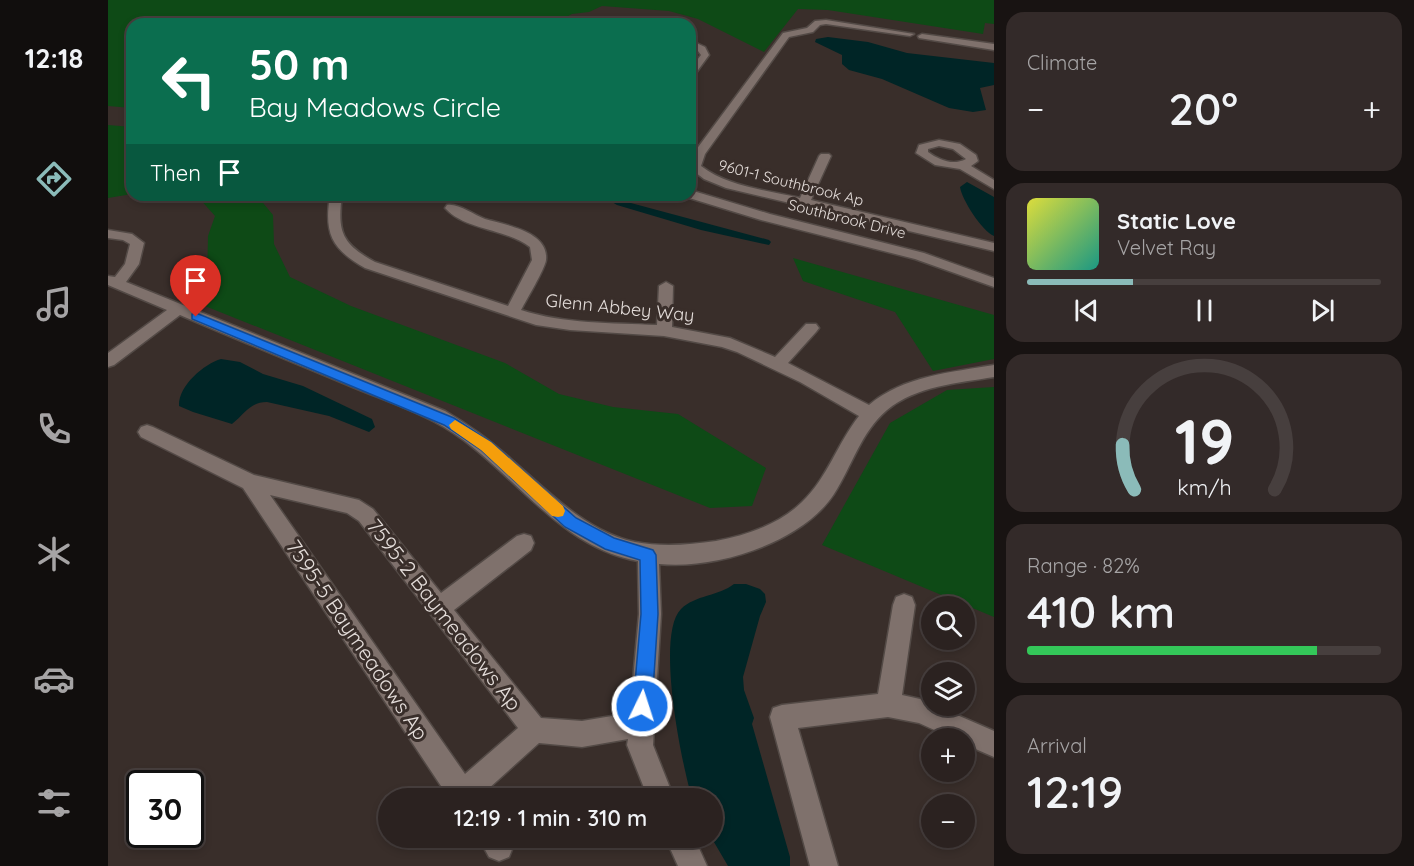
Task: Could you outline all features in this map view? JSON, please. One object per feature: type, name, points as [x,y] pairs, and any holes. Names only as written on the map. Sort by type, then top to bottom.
[{"type":"street","name":"9601-1 Southbrook Ap","points":[[696,160],[786,35],[810,30],[818,23],[826,22],[910,34],[917,33],[922,36],[994,47]]},
{"type":"street","points":[[696,46],[702,49],[705,55],[696,67]]},
{"type":"street","points":[[804,202],[825,156]]},
{"type":"street","points":[[962,165],[994,185]]},
{"type":"street","name":"9601-1 Southbrook Ap","points":[[696,172],[714,181],[994,247]]},
{"type":"street","name":"Southbrook Drive","points":[[696,196],[732,208],[928,257],[994,283]]},
{"type":"street","name":"Glenn Abbey Way","points":[[335,201],[332,217],[335,236],[341,245],[358,259],[512,313],[560,324],[664,332],[724,342],[778,364],[872,415]]},
{"type":"street","points":[[451,208],[465,218],[521,235],[537,245],[539,260],[512,313]]},
{"type":"street","points":[[108,234],[127,237],[136,243],[132,264],[112,282],[449,422],[486,446],[571,523],[611,544],[648,555],[686,555],[728,548],[764,537],[806,512],[825,492],[838,471],[846,448],[881,404],[927,384],[953,377],[994,372]]},
{"type":"street","points":[[664,332],[666,286]]},
{"type":"street","points":[[108,361],[178,309]]},
{"type":"street","points":[[778,364],[811,328]]},
{"type":"street","name":"7595-2 Baymeadows Ap","points":[[147,432],[250,482],[352,506],[366,515],[536,730]]},
{"type":"street","name":"7595-5 Baymeadows Ap","points":[[250,482],[458,788]]},
{"type":"street","points":[[439,608],[524,543]]},
{"type":"street","points":[[648,555],[650,614],[640,745],[657,788]]},
{"type":"street","points":[[888,705],[904,604]]},
{"type":"street","points":[[824,866],[782,717],[888,705],[920,711],[994,744]]},
{"type":"street","points":[[472,788],[536,730],[582,734],[641,724]]},
{"type":"street","points":[[684,848],[693,866]]},
{"type":"green space","points":[[108,0],[994,0],[994,24],[985,23],[983,34],[828,10],[798,9],[764,52],[696,18],[669,11],[602,6],[564,18],[126,18],[126,108],[108,106]]},
{"type":"green space","points":[[108,125],[126,126],[126,195],[108,198]]},
{"type":"green space","points":[[202,201],[261,201],[273,215],[274,244],[290,277],[351,306],[505,363],[559,394],[613,407],[678,414],[766,468],[752,506],[710,508],[190,300],[207,287],[208,236],[215,216]]},
{"type":"green space","points":[[793,258],[994,315],[994,359],[933,371],[895,312],[803,281]]},
{"type":"green space","points":[[994,387],[994,617],[975,609],[975,596],[944,596],[822,545],[890,423],[947,390]]},
{"type":"water","points":[[828,37],[868,42],[907,53],[994,63],[994,85],[980,88],[986,110],[973,112],[949,108],[882,79],[849,70],[842,64],[842,55],[815,42],[816,39]]},
{"type":"water","points":[[967,182],[994,197],[994,236],[978,222],[964,199],[960,187]]},
{"type":"water","points":[[623,201],[771,242],[769,245],[701,230],[612,202]]},
{"type":"water","points":[[221,359],[240,362],[263,374],[303,386],[372,419],[375,427],[369,432],[329,416],[267,402],[252,406],[232,424],[179,406],[183,391],[193,377]]},
{"type":"water","points":[[734,584],[746,584],[760,589],[765,594],[766,602],[743,677],[744,690],[754,718],[752,724],[790,857],[790,866],[728,866],[717,848],[723,848],[723,788],[690,788],[682,758],[670,672],[670,645],[674,623],[681,609],[687,604]]},
{"type":"slow traffic","points":[[455,425],[486,446],[558,511]]},
{"type":"route","points":[[196,317],[439,416],[486,446],[571,523],[611,544],[648,555],[650,614],[642,706]]}]
